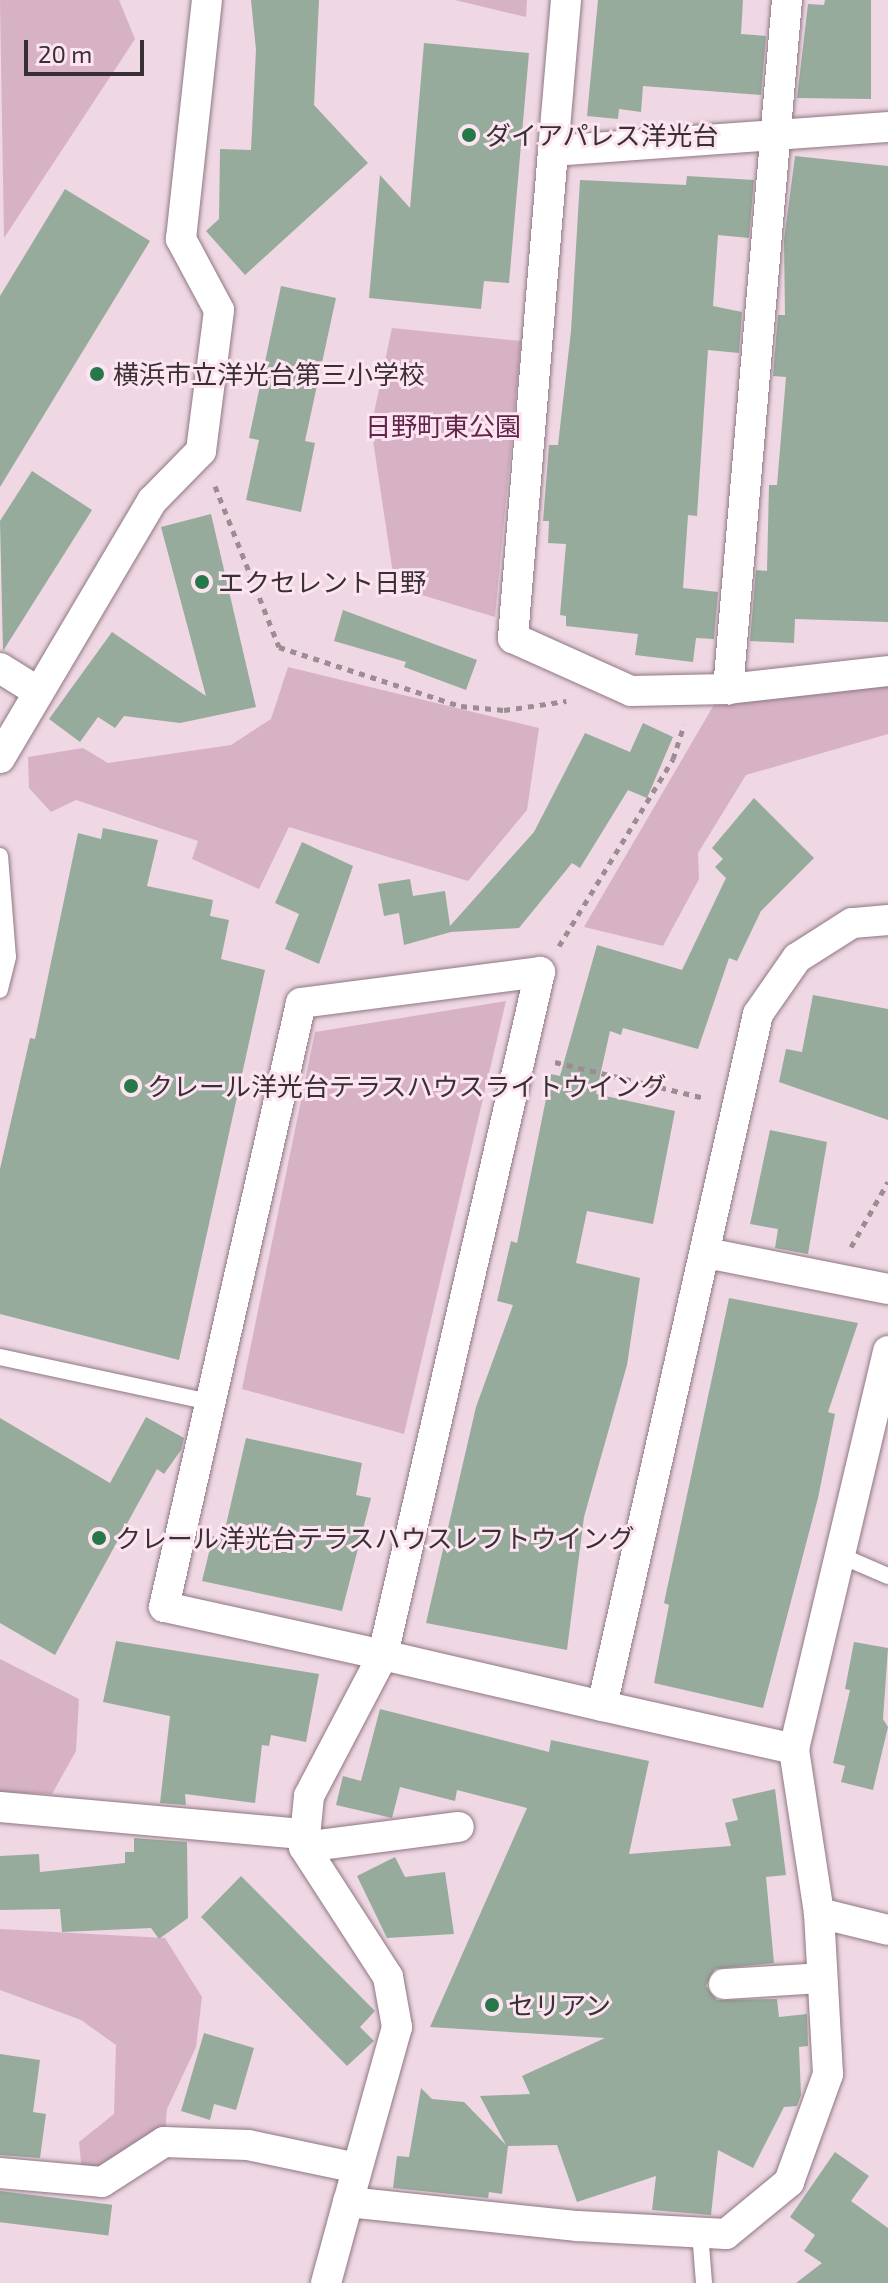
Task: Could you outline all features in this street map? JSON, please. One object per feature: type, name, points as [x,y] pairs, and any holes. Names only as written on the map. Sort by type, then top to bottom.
[{"type":"street","points":[[0,758],[152,501],[201,451],[219,310],[181,239],[207,0]]},
{"type":"street","points":[[566,0],[513,638],[631,691],[728,689],[888,671]]},
{"type":"street","points":[[728,689],[787,0]]},
{"type":"street","points":[[553,151],[775,138],[888,127]]},
{"type":"street","points":[[0,668],[37,691]]},
{"type":"street","points":[[602,1706],[740,1106],[758,1014],[797,958],[852,923],[888,920]]},
{"type":"street","points":[[326,2283],[397,2027],[388,1977],[305,1841],[309,1796],[383,1655],[525,1054],[540,972],[301,1003],[164,1607],[383,1655],[794,1749]]},
{"type":"street","points":[[706,1253],[888,1289]]},
{"type":"street","points":[[348,2202],[726,2234],[789,2182],[828,2074],[819,1913],[794,1749],[844,1557],[888,1351]]},
{"type":"street","points":[[0,1807],[305,1841],[459,1827]]},
{"type":"street","points":[[819,1913],[888,1930]]},
{"type":"street","points":[[724,1984],[822,1978]]},
{"type":"street","points":[[0,2173],[102,2182],[164,2142],[248,2145],[357,2168]]},
{"type":"lane","points":[[0,856],[8,957],[0,990]]},
{"type":"lane","points":[[0,1357],[210,1402]]},
{"type":"lane","points":[[844,1557],[888,1576]]},
{"type":"lane","points":[[700,2232],[704,2283]]},
{"type":"path","points":[[201,451],[279,647],[461,706],[504,710],[574,700]]},
{"type":"path","points":[[540,972],[673,759],[695,690]]},
{"type":"path","points":[[525,1054],[740,1106]]},
{"type":"path","points":[[834,1280],[888,1182]]},
{"type":"green space","points":[[0,0],[119,0],[135,39],[4,238]]},
{"type":"green space","points":[[455,0],[527,0],[526,17]]},
{"type":"green space","name":"日野町東公園","points":[[392,328],[521,341],[495,617],[395,587],[371,427]]},
{"type":"green space","points":[[288,667],[539,728],[527,810],[468,881],[289,827],[259,889],[192,859],[198,841],[76,800],[51,812],[29,788],[28,757],[83,748],[108,763],[231,745],[271,719]]},
{"type":"green space","points":[[888,682],[888,734],[746,775],[698,853],[699,879],[663,946],[584,927],[715,703]]},
{"type":"green space","points":[[506,1001],[404,1434],[242,1389],[315,1032]]},
{"type":"green space","points":[[0,1659],[79,1699],[76,1751],[52,1794],[0,1792]]},
{"type":"green space","points":[[0,1929],[165,1938],[202,1997],[196,2047],[167,2109],[165,2133],[104,2174],[82,2172],[79,2142],[114,2114],[116,2045],[81,2020],[0,1990]]},
{"type":"building","points":[[251,0],[319,0],[314,105],[368,163],[245,275],[206,231],[219,219],[220,149],[251,150],[256,50]]},
{"type":"building","points":[[598,0],[743,0],[741,34],[766,36],[761,95],[643,86],[641,112],[619,109],[618,119],[587,116]]},
{"type":"building","points":[[825,0],[871,0],[871,99],[797,98],[808,4],[824,5]]},
{"type":"building","name":"ダイアパレス洋光台","points":[[424,43],[529,53],[509,283],[484,281],[481,309],[369,298],[380,175],[410,208]]},
{"type":"building","points":[[795,156],[888,166],[888,622],[795,619],[794,643],[750,641],[756,570],[767,571],[769,485],[777,485],[786,377],[773,376],[778,315],[785,315],[784,240]]},
{"type":"building","points":[[687,176],[754,180],[749,238],[718,235],[713,306],[742,312],[739,353],[708,350],[697,516],[688,515],[683,588],[718,592],[714,639],[696,638],[693,662],[635,655],[638,634],[566,626],[566,616],[560,615],[566,544],[548,543],[549,521],[543,521],[549,445],[558,445],[571,331],[580,180],[686,185]]},
{"type":"building","points":[[65,189],[150,241],[0,487],[0,296]]},
{"type":"building","points":[[281,286],[336,298],[305,441],[315,443],[301,512],[246,500],[259,440],[249,438]]},
{"type":"building","points":[[32,471],[92,510],[3,651],[0,521]]},
{"type":"building","points":[[211,514],[256,707],[180,723],[124,716],[115,728],[98,717],[80,742],[49,719],[112,632],[206,696],[161,527]]},
{"type":"building","points":[[343,610],[477,660],[466,690],[404,667],[406,662],[334,641]]},
{"type":"building","points":[[643,723],[673,737],[647,798],[628,790],[580,868],[572,863],[519,928],[451,932],[404,945],[399,913],[384,916],[378,884],[410,879],[413,896],[445,891],[450,926],[534,832],[585,733],[630,752]]},
{"type":"building","points":[[754,798],[814,858],[761,911],[737,961],[729,958],[698,1049],[623,1028],[621,1035],[610,1031],[596,1094],[675,1111],[653,1224],[587,1211],[576,1263],[640,1278],[627,1365],[584,1517],[567,1650],[426,1623],[476,1407],[513,1305],[497,1301],[511,1241],[517,1243],[551,1074],[560,1076],[597,945],[682,970],[726,878],[715,867],[723,859],[712,848]]},
{"type":"building","name":"クレール洋光台テラスハウスライトウイング","points":[[103,828],[158,840],[147,886],[213,900],[210,916],[229,920],[221,959],[265,970],[179,1360],[0,1314],[0,1169],[30,1038],[35,1039],[78,833],[101,839]]},
{"type":"building","points":[[302,842],[353,866],[319,964],[285,949],[299,914],[275,903]]},
{"type":"building","points":[[813,995],[888,1009],[888,1120],[779,1082],[786,1049],[802,1052]]},
{"type":"building","points":[[770,1130],[827,1142],[808,1254],[775,1248],[778,1229],[750,1224]]},
{"type":"building","points":[[729,1298],[858,1323],[828,1412],[835,1414],[818,1498],[763,1708],[654,1683],[669,1605],[664,1603]]},
{"type":"building","name":"クレール洋光台テラスハウスレフトウイング","points":[[146,1417],[184,1438],[181,1450],[164,1474],[157,1469],[55,1655],[0,1623],[0,1418],[110,1483]]},
{"type":"building","points":[[246,1438],[362,1463],[356,1495],[371,1498],[342,1611],[202,1581],[213,1536],[223,1538]]},
{"type":"building","points":[[116,1641],[319,1674],[306,1742],[271,1735],[269,1746],[262,1745],[255,1803],[185,1794],[186,1805],[160,1803],[170,1716],[103,1702]]},
{"type":"building","points":[[854,1642],[888,1648],[883,1719],[888,1727],[873,1790],[841,1782],[845,1766],[833,1763],[850,1690],[845,1689]]},
{"type":"building","points":[[380,1709],[549,1752],[551,1740],[649,1761],[629,1854],[731,1846],[725,1823],[738,1820],[732,1799],[775,1789],[786,1875],[766,1877],[774,1963],[715,1969],[706,1986],[717,2000],[777,1999],[779,2017],[807,2014],[808,2046],[799,2047],[801,2095],[797,2106],[784,2107],[753,2168],[718,2150],[711,2215],[652,2210],[656,2176],[577,2202],[557,2145],[508,2146],[502,2194],[489,2192],[488,2198],[393,2188],[397,2156],[409,2157],[421,2088],[432,2099],[464,2102],[506,2145],[480,2096],[530,2094],[522,2076],[605,2038],[430,2027],[527,1808],[457,1790],[455,1801],[400,1787],[392,1818],[336,1805],[343,1776],[361,1781]]},
{"type":"building","points":[[134,1838],[187,1842],[188,1918],[159,1939],[151,1928],[62,1932],[60,1909],[0,1910],[0,1856],[39,1854],[40,1872],[125,1863],[125,1852],[134,1852]]},
{"type":"building","points":[[395,1857],[405,1877],[445,1872],[454,1934],[387,1938],[357,1876]]},
{"type":"building","points":[[241,1876],[375,2011],[360,2027],[374,2041],[347,2066],[201,1917]]},
{"type":"building","points":[[204,2033],[254,2048],[236,2110],[214,2104],[210,2120],[181,2111]]},
{"type":"building","points":[[0,2054],[40,2060],[33,2112],[46,2114],[40,2158],[0,2155]]},
{"type":"building","points":[[835,2152],[869,2176],[851,2201],[888,2228],[888,2283],[796,2283],[822,2263],[804,2251],[815,2235],[790,2217]]},
{"type":"building","points":[[0,2191],[112,2205],[108,2236],[0,2222]]},
{"type":"place","name":"ダイアパレス洋光台","points":[[469,135]]},
{"type":"place","name":"横浜市立洋光台第三小学校","points":[[97,374]]},
{"type":"place","name":"エクセレント日野","points":[[202,582]]},
{"type":"place","name":"クレール洋光台テラスハウスライトウイング","points":[[131,1086]]},
{"type":"place","name":"クレール洋光台テラスハウスレフトウイング","points":[[99,1538]]},
{"type":"place","name":"セリアン","points":[[492,2005]]}]
